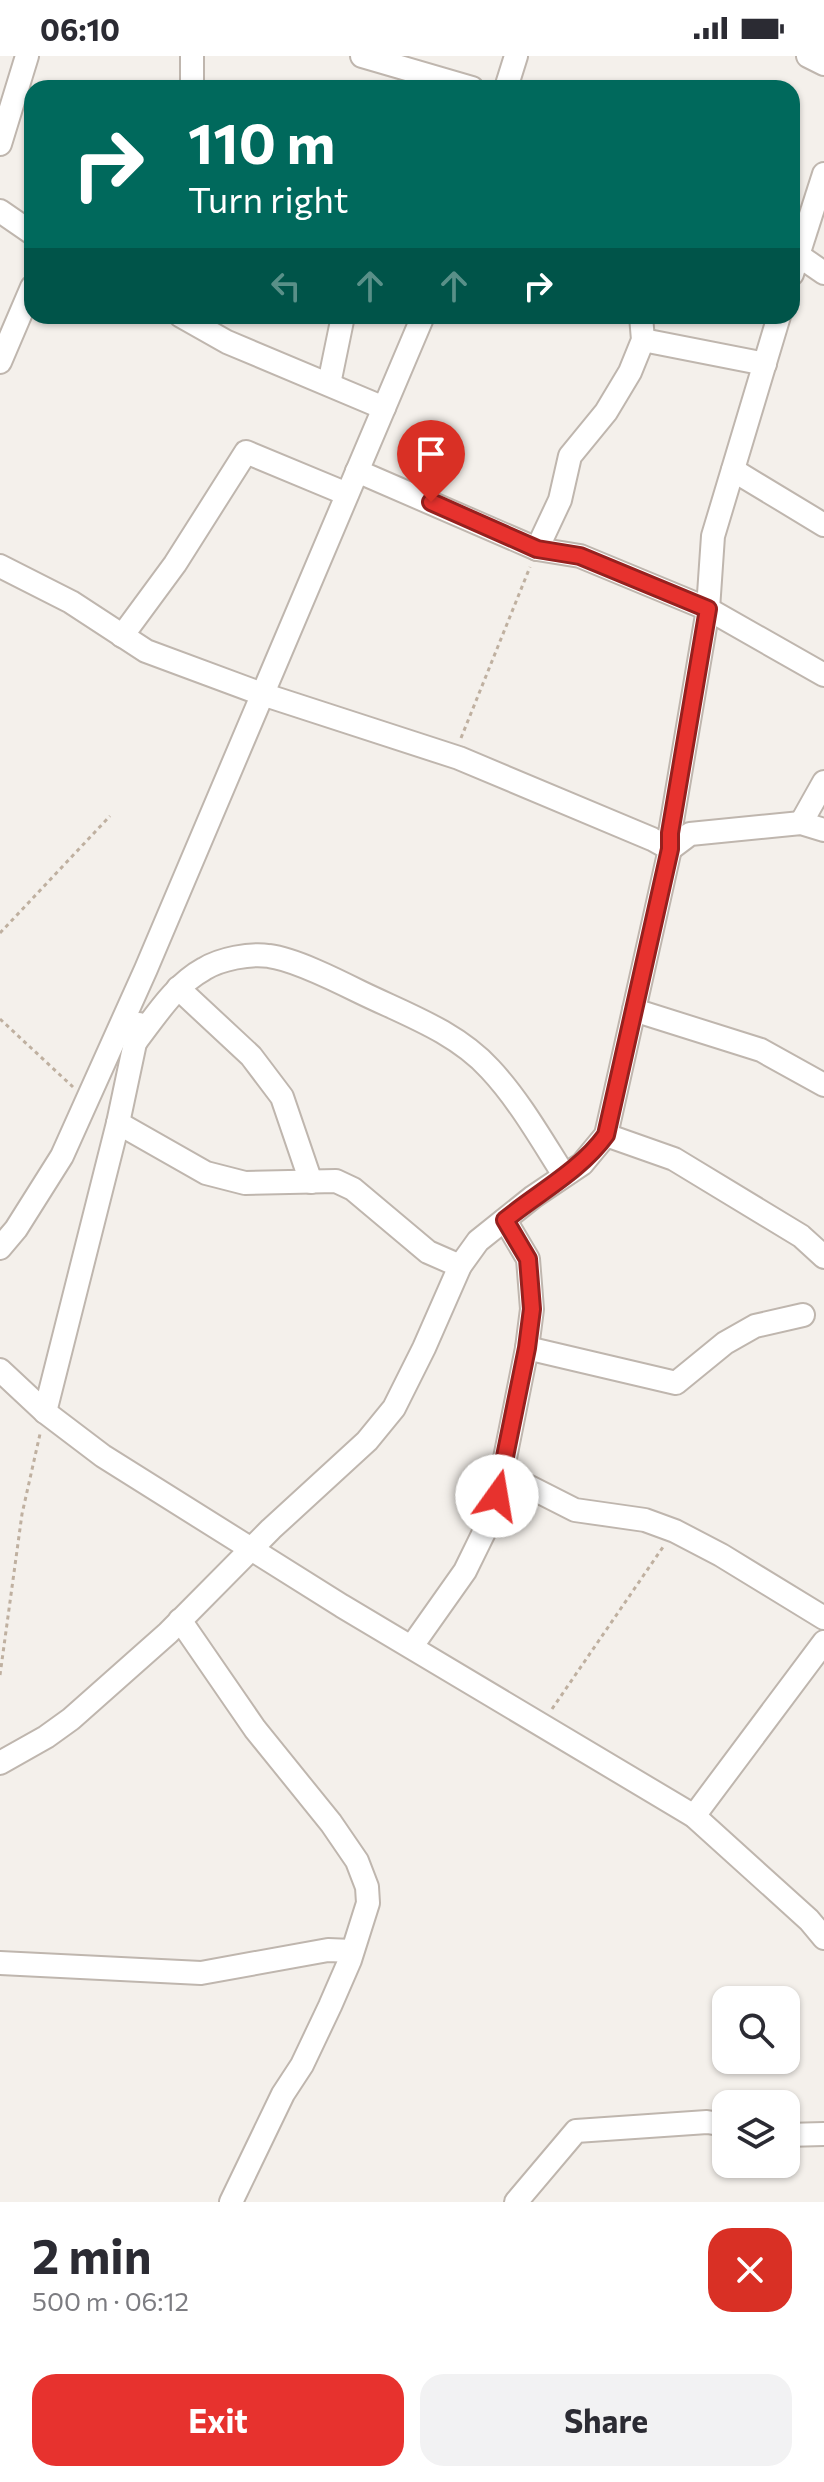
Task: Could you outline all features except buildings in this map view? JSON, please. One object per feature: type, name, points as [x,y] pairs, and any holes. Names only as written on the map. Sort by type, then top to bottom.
[{"type":"street","points":[[0,144],[27,56]]},
{"type":"street","points":[[192,56],[192,80]]},
{"type":"street","points":[[362,56],[444,80]]},
{"type":"street","points":[[508,80],[516,56]]},
{"type":"street","points":[[808,56],[824,64]]},
{"type":"street","points":[[800,243],[824,174]]},
{"type":"street","points":[[0,211],[24,228]]},
{"type":"street","points":[[800,263],[824,273]]},
{"type":"street","points":[[0,362],[24,306]]},
{"type":"street","points":[[195,324],[227,342],[384,408]]},
{"type":"street","points":[[329,384],[341,324]]},
{"type":"street","points":[[0,1248],[16,1229],[62,1156],[146,969],[420,324]]},
{"type":"street","points":[[537,549],[560,500],[570,456],[606,412],[630,372],[643,340],[642,324]]},
{"type":"street","points":[[0,1763],[71,1719],[180,1620],[367,1441],[394,1408],[460,1266],[478,1241],[582,1164],[606,1135],[670,849],[670,833],[708,609],[713,536],[777,324]]},
{"type":"street","points":[[643,340],[765,364]]},
{"type":"street","points":[[122,636],[175,564],[246,452],[347,494]]},
{"type":"street","points":[[733,470],[824,525]]},
{"type":"street","points":[[357,471],[537,549],[580,556],[708,609],[824,675]]},
{"type":"street","points":[[0,566],[71,602],[146,651],[262,694],[454,756],[670,849]]},
{"type":"street","points":[[801,823],[824,782]]},
{"type":"street","points":[[670,849],[690,834],[801,823],[824,830]]},
{"type":"street","points":[[137,1040],[178,988],[204,968],[230,959],[269,955],[329,976],[404,1010],[446,1034],[489,1067],[564,1175]]},
{"type":"street","points":[[45,1412],[137,1040],[146,969]]},
{"type":"street","points":[[178,988],[251,1056],[282,1097],[311,1182]]},
{"type":"street","points":[[634,1010],[761,1050],[824,1085]]},
{"type":"street","points":[[118,1123],[206,1173],[245,1183],[336,1181],[353,1189],[428,1252],[460,1266]]},
{"type":"street","points":[[606,1135],[674,1159],[801,1236],[824,1257]]},
{"type":"street","points":[[412,1646],[465,1571],[491,1518],[502,1473],[532,1309],[528,1259],[505,1220]]},
{"type":"street","points":[[527,1348],[676,1383],[725,1343],[755,1326],[803,1315]]},
{"type":"street","points":[[0,1370],[45,1412],[103,1456],[342,1606],[694,1816],[809,1920],[824,1938]]},
{"type":"street","points":[[502,1473],[575,1510],[645,1520],[675,1531],[721,1555],[824,1618]]},
{"type":"street","points":[[180,1620],[255,1729],[331,1823],[357,1861],[367,1887],[368,1903],[324,2018],[231,2202]]},
{"type":"street","points":[[694,1816],[821,1649]]},
{"type":"street","points":[[0,1963],[201,1973],[328,1950],[352,1951]]},
{"type":"street","points":[[516,2202],[576,2131],[712,2123]]},
{"type":"street","points":[[800,2135],[824,2134]]},
{"type":"path","points":[[454,756],[537,549]]},
{"type":"path","points":[[0,933],[110,816]]},
{"type":"path","points":[[0,1019],[87,1100]]},
{"type":"path","points":[[0,1675],[22,1514],[45,1412]]},
{"type":"path","points":[[541,1725],[675,1531]]},
{"type":"route","points":[[431,502],[537,549],[580,556],[708,609],[670,833],[670,849],[606,1135],[582,1164],[505,1220],[528,1259],[532,1309],[497,1496]]}]
